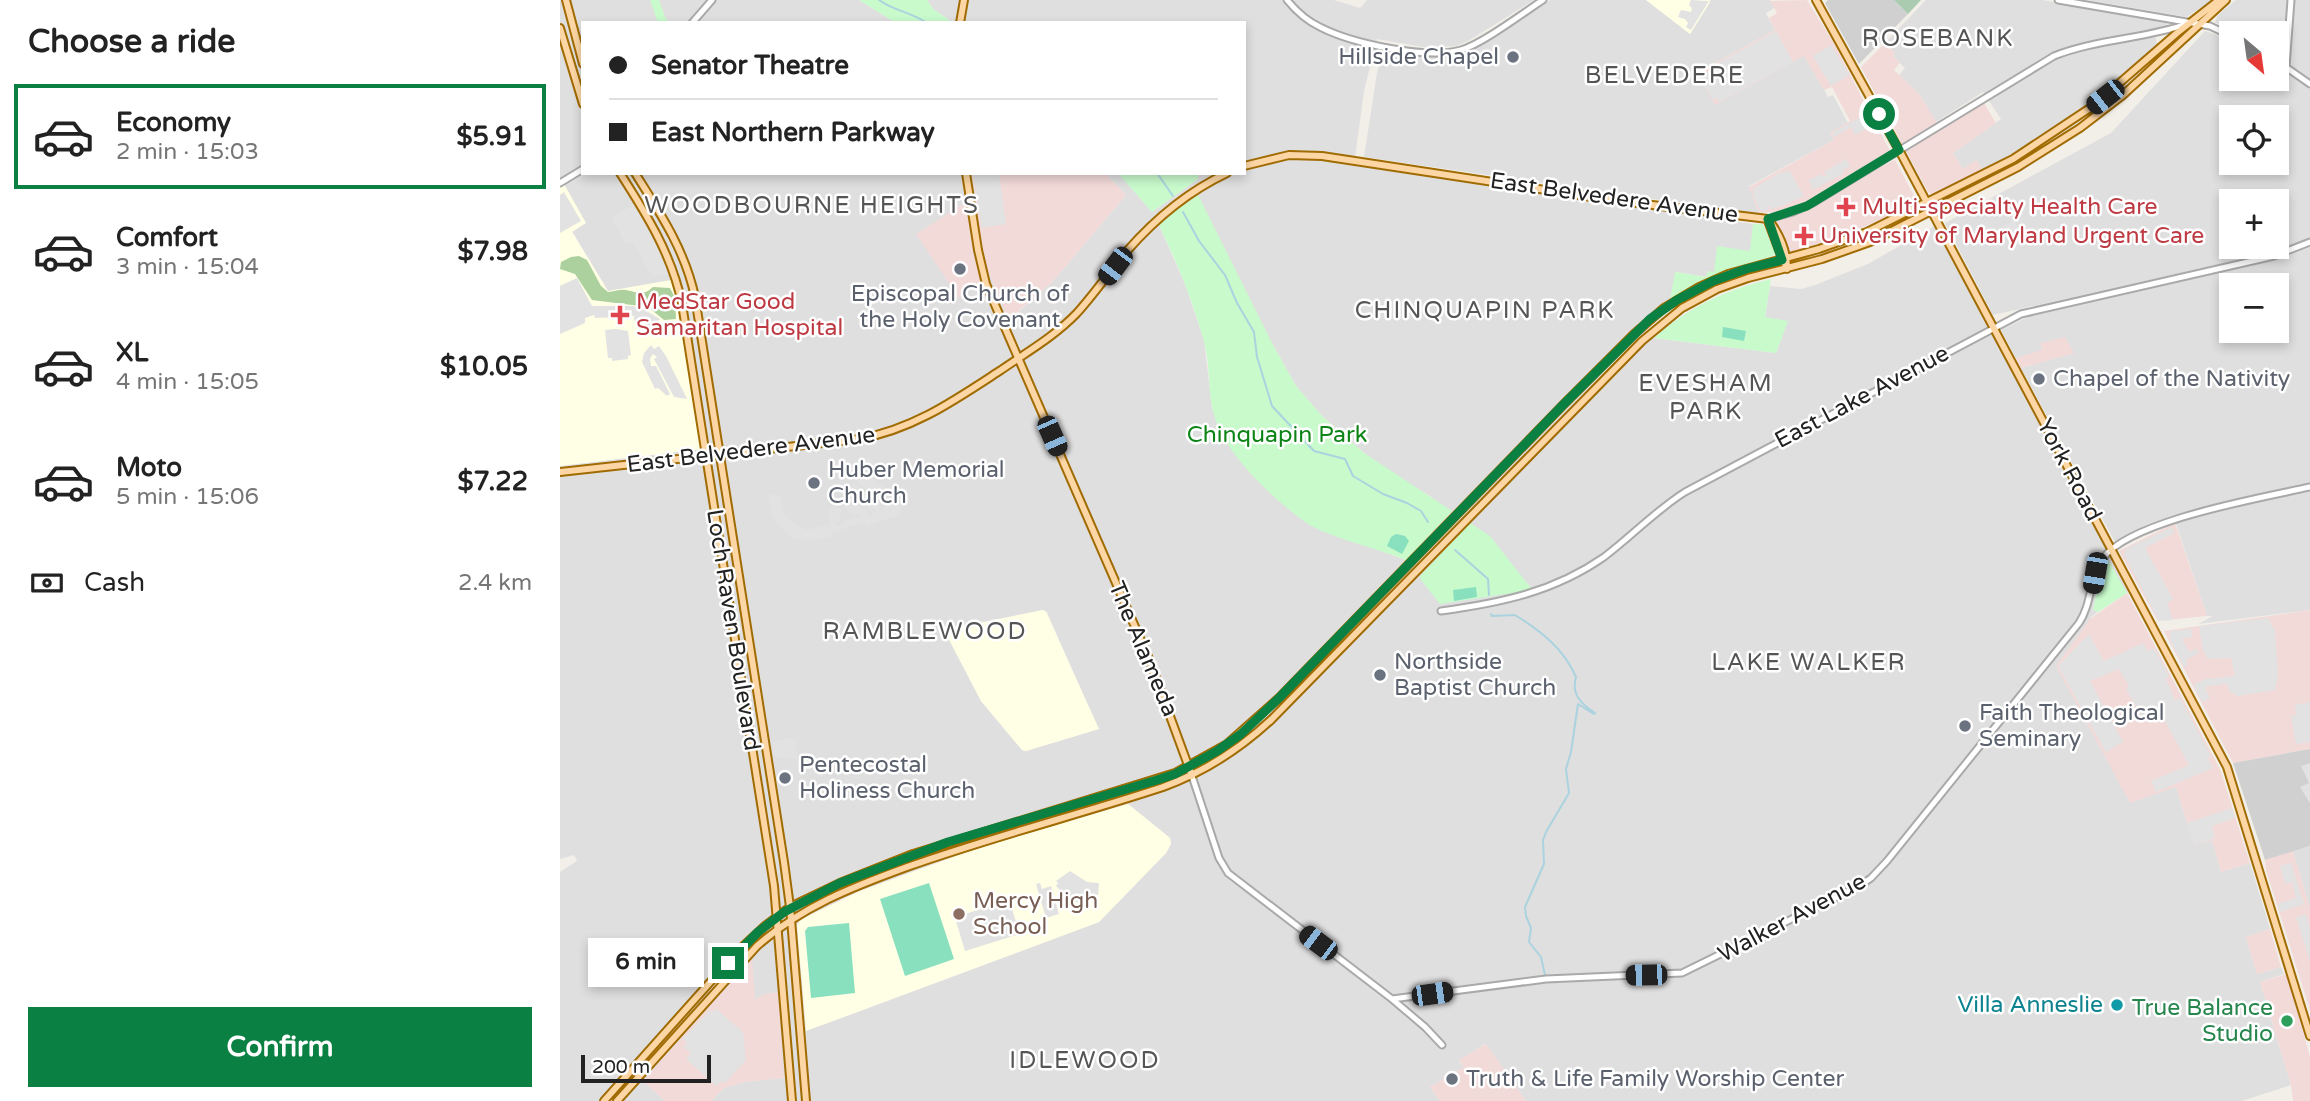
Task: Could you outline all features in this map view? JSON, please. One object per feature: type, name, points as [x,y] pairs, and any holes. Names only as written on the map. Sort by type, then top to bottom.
[{"type":"main road","points":[[566,0],[581,57]]},
{"type":"main road","points":[[960,21],[964,0]]},
{"type":"main road","name":"York Road","points":[[1816,0],[1899,150],[2228,770],[2310,1036]]},
{"type":"main road","points":[[604,1101],[737,952],[790,907],[850,879],[937,846],[1157,780],[1217,751],[1258,718],[1650,319],[1677,300],[1713,281],[1746,269],[1867,232],[2013,159],[2055,133],[2116,87],[2219,0]]},
{"type":"main road","points":[[618,1101],[741,963],[791,918],[831,897],[951,851],[1148,792],[1192,776],[1231,753],[1272,719],[1657,327],[1682,308],[1717,289],[1748,278],[1787,269],[1870,242],[2018,167],[2080,128],[2144,76],[2226,0]]},
{"type":"main road","points":[[572,23],[560,27],[580,91]]},
{"type":"main road","name":"East Belvedere Avenue","points":[[1246,166],[1289,155],[1322,156],[1611,200],[1768,219]]},
{"type":"main road","name":"Loch Raven Boulevard","points":[[621,175],[658,235],[674,271],[682,304],[778,916],[792,1101]]},
{"type":"main road","name":"Loch Raven Boulevard","points":[[636,175],[670,229],[692,286],[790,907],[806,1101]]},
{"type":"main road","name":"The Alameda","points":[[966,175],[985,278],[1017,359],[1149,659],[1192,776]]},
{"type":"main road","name":"East Belvedere Avenue","points":[[560,472],[860,439],[899,429],[933,414],[1037,346],[1073,317],[1128,249],[1161,216],[1196,190],[1223,175]]},
{"type":"main road","points":[[1768,219],[1787,269]]},
{"type":"street","points":[[694,21],[712,0]]},
{"type":"street","points":[[1287,0],[1305,18],[1319,27],[1381,46],[1436,53],[1461,50],[1543,0]]},
{"type":"street","points":[[2058,0],[2200,24],[2219,31]]},
{"type":"street","points":[[2289,27],[2291,0]]},
{"type":"street","name":"East Belvedere Avenue","points":[[1768,219],[1807,206],[2054,55],[2150,35],[2190,23]]},
{"type":"street","points":[[2150,35],[2158,38],[2162,47]]},
{"type":"street","points":[[2289,69],[2310,84]]},
{"type":"street","points":[[560,183],[581,170]]},
{"type":"street","name":"East Lake Avenue","points":[[1441,611],[1524,597],[1570,578],[1603,557],[1651,516],[1685,492],[1993,328],[2034,309],[2274,256],[2310,242]]},
{"type":"street","points":[[2111,549],[2169,521],[2310,486]]},
{"type":"street","name":"Walker Avenue","points":[[1392,999],[1546,979],[1682,973],[1861,885],[1887,861],[2079,623],[2089,605],[2098,566],[2111,549]]},
{"type":"street","name":"The Alameda","points":[[1192,776],[1219,858],[1228,873],[1392,999],[1440,1044]]},
{"type":"shaded area","points":[[560,0],[859,0],[893,21],[581,21],[581,175],[972,175],[976,196],[917,234],[990,275],[1009,320],[1053,281],[1126,195],[1107,175],[1120,175],[1152,212],[1198,179],[1198,175],[1246,175],[1246,21],[951,21],[933,9],[927,0],[1334,0],[1360,8],[1367,0],[1534,0],[1456,46],[1429,48],[1377,39],[1364,91],[1354,165],[1753,224],[1751,251],[1707,277],[1676,272],[1670,300],[1637,324],[1654,338],[1776,353],[1787,322],[1765,318],[1770,286],[1801,289],[1815,285],[1868,264],[1936,225],[2132,588],[2127,593],[2107,561],[2101,571],[2093,610],[2098,612],[2090,618],[2176,787],[2194,845],[2212,840],[2221,872],[2250,863],[2270,929],[2246,937],[2257,974],[2281,967],[2284,974],[2260,982],[2291,1085],[2242,1101],[1526,1101],[1485,1044],[1459,1061],[1464,1067],[1430,1087],[1440,1101],[711,1101],[724,1088],[744,1082],[784,1078],[755,1001],[751,960],[643,1081],[665,1101],[560,1101],[560,872],[577,861],[574,855],[560,859],[560,466],[702,448],[678,302],[608,291],[572,231],[564,185],[560,187]],"holes":[[[1158,223],[1273,345],[1296,386],[1322,416],[1392,474],[1432,497],[1405,560],[1305,521],[1212,408],[1204,340],[1185,284]],[[1043,610],[1047,612],[1098,729],[1026,751],[1022,750],[981,701],[945,631]],[[1128,804],[1170,838],[1171,844],[1166,853],[1099,922],[823,1025],[799,921],[860,891],[981,847]]]},
{"type":"shaded area","points":[[1550,0],[1646,0],[1690,34],[1711,0],[1770,0],[1774,8],[1766,13],[1775,30],[1697,73],[1715,104],[1804,55],[1828,97],[1833,95],[1848,123],[1830,133],[1834,140],[1749,186],[1759,213],[1756,214],[1364,157],[1383,51],[1427,57],[1453,56],[1473,49]]},
{"type":"shaded area","points":[[1646,0],[1709,0],[1710,2],[1690,34]]},
{"type":"shaded area","points":[[1691,0],[1709,1],[1691,30],[1686,27],[1688,23],[1685,19],[1678,17],[1681,10],[1691,12]]},
{"type":"shaded area","points":[[1807,0],[1833,42],[1890,151],[1871,162],[1875,170],[1895,160],[1917,201],[1914,205],[1874,223],[1791,252],[1771,212],[1759,213],[1749,187],[1834,140],[1830,133],[1850,121],[1832,87],[1824,90],[1804,56],[1715,105],[1697,73],[1775,30],[1769,18],[1777,13],[1770,1]]},
{"type":"shaded area","points":[[1828,0],[1894,0],[1908,14],[1859,64],[1825,3]]},
{"type":"shaded area","points":[[1894,0],[1921,0],[1908,14]]},
{"type":"shaded area","points":[[1926,0],[2042,0],[2153,20],[2167,23],[2168,26],[2154,30],[2157,44],[2111,86],[2076,112],[2040,137],[1983,170],[1976,161],[1963,169],[1953,153],[2001,119],[1983,92],[1936,122],[1919,94],[1899,75],[1905,68],[1885,43]]},
{"type":"shaded area","points":[[2087,0],[2212,0],[2187,17]]},
{"type":"shaded area","points":[[2236,0],[2310,0],[2310,79],[2289,64],[2289,21],[2219,21],[2219,24],[2215,22],[2218,15]]},
{"type":"shaded area","points":[[1776,31],[1793,62],[1719,102],[1717,98],[1713,100],[1700,77],[1712,70],[1711,67]]},
{"type":"shaded area","points":[[2205,31],[2219,36],[2219,91],[2289,91],[2289,74],[2310,89],[2310,237],[2289,247],[2289,189],[2219,189],[2219,259],[2242,259],[1993,315],[1945,223],[2111,133]]},
{"type":"shaded area","points":[[1885,43],[1900,63],[1894,70],[1919,94],[1941,129],[1984,103],[1996,123],[1953,153],[1963,169],[1976,160],[1983,170],[1933,195],[1928,192],[1861,67]]},
{"type":"shaded area","points":[[1831,45],[1849,75],[1831,86],[1813,56]]},
{"type":"shaded area","points":[[1870,112],[1872,116],[1866,120],[1870,127],[1855,135],[1851,127],[1834,137],[1832,133]]},
{"type":"shaded area","points":[[1846,159],[1850,166],[1843,170],[1843,174],[1812,190],[1808,181],[1820,174],[1823,177],[1827,175],[1824,172]]},
{"type":"shaded area","points":[[1789,170],[1804,196],[1760,211],[1753,189]]},
{"type":"shaded area","points":[[972,175],[1107,175],[1126,195],[1053,281],[1008,320],[990,275],[959,298],[916,234],[976,196]]},
{"type":"shaded area","points":[[973,175],[999,175],[1006,224],[982,228]]},
{"type":"shaded area","name":"MedStar Good Samaritan Hospital","points":[[564,184],[586,223],[572,232],[608,291],[671,280],[678,302],[702,449],[560,466],[560,187]]},
{"type":"shaded area","points":[[564,192],[581,221],[560,233],[560,195]]},
{"type":"shaded area","points":[[634,204],[652,233],[670,274],[652,276],[633,243],[625,243],[612,218]]},
{"type":"shaded area","points":[[2014,221],[2020,231],[2003,240],[1998,229]]},
{"type":"shaded area","points":[[2310,247],[2310,610],[2198,624],[2213,616],[2207,616],[2173,515],[2148,524],[2115,542],[2021,368],[2073,353],[2041,343],[2043,350],[2016,358],[2001,330],[2040,311],[2276,259],[2289,259],[2289,255]]},
{"type":"shaded area","points":[[577,278],[592,306],[633,306],[660,319],[651,328],[634,320],[634,316],[625,314],[624,317],[595,318],[594,315],[585,318],[585,323],[560,334],[560,286]]},
{"type":"shaded area","points":[[605,330],[628,331],[631,355],[628,359],[612,361],[612,358],[608,358]]},
{"type":"shaded area","points":[[2065,337],[2074,353],[2021,368],[2016,358],[2042,350],[2041,343]]},
{"type":"shaded area","points":[[651,345],[654,349],[659,346],[666,356],[687,399],[674,397],[654,359],[657,357],[653,354],[650,359],[651,366],[656,366],[670,394],[667,396],[658,388],[655,389],[642,362],[644,353]]},
{"type":"shaded area","points":[[868,458],[886,468],[884,471],[887,474],[884,477],[880,479],[862,468]]},
{"type":"shaded area","points":[[862,471],[891,492],[902,506],[901,514],[866,526],[864,522],[831,533],[832,537],[808,541],[794,539],[772,516],[768,495],[771,494],[780,496],[783,511],[790,521],[807,530],[830,524],[829,512],[833,506],[842,509],[839,521],[835,521],[838,526],[841,526],[840,522],[855,517],[860,519],[859,514],[855,516],[844,508],[843,504],[849,497],[869,512],[868,516],[871,515],[872,511],[849,495],[854,484],[881,503],[879,508],[882,512],[881,508],[887,506],[856,481]]},
{"type":"shaded area","points":[[2175,523],[2207,616],[2158,621],[2119,551]]},
{"type":"shaded area","points":[[2172,527],[2174,533],[2145,548],[2173,599],[2167,603],[2173,620],[2159,621],[2124,555],[2126,549]]},
{"type":"shaded area","points":[[2127,593],[2220,769],[2250,863],[2221,872],[2212,840],[2194,845],[2176,787],[2130,803],[2056,666],[2090,619]]},
{"type":"shaded area","points":[[1043,610],[1099,729],[1026,751],[1022,750],[981,701],[945,632]]},
{"type":"shaded area","points":[[2310,610],[2310,749],[2233,763],[2164,631]]},
{"type":"shaded area","points":[[2268,618],[2275,631],[2278,676],[2275,690],[2238,696],[2229,691],[2227,684],[2223,684],[2205,687],[2210,698],[2202,702],[2195,684],[2206,679],[2235,676],[2231,658],[2208,659],[2203,651],[2199,626]]},
{"type":"shaded area","points":[[2191,629],[2192,637],[2182,639],[2189,652],[2197,649],[2199,653],[2186,660],[2188,665],[2184,667],[2170,640],[2170,631]]},
{"type":"shaded area","points":[[2089,634],[2104,661],[2143,643],[2148,651],[2154,648],[2169,676],[2166,679],[2175,700],[2180,698],[2211,756],[2208,758],[2213,768],[2156,792],[2151,781],[2189,765],[2160,712],[2144,721],[2126,689],[2129,686],[2119,669],[2090,681],[2123,742],[2106,752],[2058,666]]},
{"type":"shaded area","points":[[2310,702],[2310,742],[2296,744],[2291,716],[2296,715],[2295,705]]},
{"type":"shaded area","points":[[795,738],[798,760],[774,756],[772,741]]},
{"type":"shaded area","points":[[2310,749],[2310,846],[2265,860],[2233,763]]},
{"type":"shaded area","points":[[2310,763],[2310,803],[2300,787],[2309,783],[2301,766]]},
{"type":"shaded area","name":"Mercy High School","points":[[1128,804],[1170,838],[1171,844],[1166,853],[1099,922],[806,1031],[797,925],[802,919],[860,891],[981,847]]},
{"type":"shaded area","points":[[2232,808],[2235,818],[2212,826],[2215,838],[2194,845],[2187,823]]},
{"type":"shaded area","points":[[2310,846],[2310,909],[2293,851]]},
{"type":"shaded area","points":[[2293,851],[2310,909],[2310,1010],[2266,870],[2265,860]]},
{"type":"shaded area","points":[[2291,863],[2304,904],[2280,912],[2278,904],[2296,898],[2292,882],[2285,884],[2280,866]]},
{"type":"shaded area","points":[[1070,871],[1087,882],[1099,883],[1098,895],[1090,895],[1084,906],[1066,897],[1056,886],[1056,881]]},
{"type":"shaded area","points":[[1040,883],[1042,889],[1051,886],[1059,914],[1046,918],[1036,884]]},
{"type":"shaded area","points":[[1004,902],[1011,906],[1020,934],[965,951],[956,921],[958,916]]},
{"type":"shaded area","points":[[2306,914],[2310,927],[2310,962],[2296,917]]},
{"type":"shaded area","points":[[2270,929],[2281,967],[2257,974],[2246,937]]},
{"type":"shaded area","points":[[752,959],[755,1000],[764,994],[778,992],[784,1078],[744,1082],[724,1088],[711,1101],[665,1101],[643,1081]]},
{"type":"shaded area","points":[[2287,974],[2310,1057],[2310,1101],[2293,1101],[2291,1085],[2260,982]]},
{"type":"shaded area","points":[[716,1009],[743,1032],[746,1060],[725,1083],[722,1081],[716,1086],[686,1059],[691,1053],[683,1047],[687,1043],[683,1039],[710,1010],[712,1012]]},
{"type":"shaded area","points":[[1486,1044],[1526,1101],[1440,1101],[1430,1087],[1464,1067],[1459,1060]]},
{"type":"green space","points":[[650,0],[659,0],[668,21],[657,21]]},
{"type":"green space","points":[[859,0],[927,0],[933,9],[951,21],[893,21]]},
{"type":"green space","points":[[1120,175],[1198,175],[1198,179],[1152,212]]},
{"type":"green space","name":"Chinquapin Park","points":[[1198,195],[1296,386],[1322,416],[1364,453],[1452,511],[1406,560],[1340,538],[1305,522],[1263,486],[1225,440],[1212,407],[1207,355],[1199,323],[1158,223]]},
{"type":"green space","points":[[1753,224],[1763,224],[1775,252],[1773,256],[1719,274],[1670,300],[1675,272],[1706,277],[1708,271],[1714,272],[1717,246],[1750,251]]},
{"type":"green space","points":[[579,256],[587,260],[601,286],[608,292],[624,290],[643,293],[653,287],[670,288],[675,298],[676,319],[664,320],[648,307],[592,300],[575,274],[560,269],[561,262]]},
{"type":"green space","points":[[1771,279],[1765,317],[1788,321],[1776,353],[1654,338],[1680,317],[1708,301]]},
{"type":"green space","points":[[1723,327],[1746,331],[1744,341],[1722,337]]},
{"type":"green space","points":[[1470,523],[1490,536],[1531,588],[1440,604],[1420,576]]},
{"type":"green space","points":[[1396,534],[1405,536],[1409,541],[1402,554],[1387,546],[1391,537]]},
{"type":"green space","points":[[2108,560],[2127,593],[2098,612],[2093,610],[2101,571]]},
{"type":"green space","points":[[1476,587],[1477,597],[1454,601],[1453,590]]},
{"type":"green space","points":[[929,883],[954,959],[905,976],[880,899]]},
{"type":"green space","points":[[849,923],[855,993],[811,998],[805,931],[808,927]]},
{"type":"waterway","points":[[879,0],[924,21]]},
{"type":"waterway","points":[[1158,175],[1173,196]]},
{"type":"waterway","points":[[1183,212],[1199,241],[1225,275],[1254,332],[1257,357],[1272,406],[1314,451],[1345,459],[1353,476],[1383,494],[1421,511],[1428,522]]},
{"type":"waterway","points":[[1455,550],[1488,579],[1489,595]]},
{"type":"waterway","points":[[1491,614],[1515,615],[1551,642],[1576,677],[1575,689],[1578,698],[1595,713],[1578,704],[1566,769],[1569,793],[1546,832],[1543,840],[1544,864],[1525,907],[1531,928],[1529,942],[1541,957],[1545,975]]},
{"type":"place","name":"Hillside Chapel","points":[[1513,57]]},
{"type":"place","name":"Multi-specialty Health Care","points":[[1846,207]]},
{"type":"place","name":"University of Maryland Urgent Care","points":[[1804,236]]},
{"type":"place","name":"Episcopal Church of the Holy Covenant","points":[[960,269]]},
{"type":"place","name":"MedStar Good Samaritan Hospital","points":[[620,315]]},
{"type":"place","name":"Chapel of the Nativity","points":[[2039,379]]},
{"type":"place","name":"Huber Memorial Church","points":[[814,483]]},
{"type":"place","name":"Northside Baptist Church","points":[[1380,675]]},
{"type":"place","name":"Faith Theological Seminary","points":[[1965,726]]},
{"type":"place","name":"Pentecostal Holiness Church","points":[[785,778]]},
{"type":"place","name":"Mercy High School","points":[[959,914]]},
{"type":"place","name":"Villa Anneslie","points":[[2117,1005]]},
{"type":"place","name":"True Balance Studio","points":[[2287,1021]]},
{"type":"place","name":"Truth & Life Family Worship Center","points":[[1452,1079]]},
{"type":"district","name":"ROSEBANK","points":[[1938,38]]},
{"type":"district","name":"BELVEDERE","points":[[1665,75]]},
{"type":"district","name":"WOODBOURNE HEIGHTS","points":[[812,205]]},
{"type":"district","name":"CHINQUAPIN PARK","points":[[1485,310]]},
{"type":"district","name":"EVESHAM PARK","points":[[1706,397]]},
{"type":"district","name":"RAMBLEWOOD","points":[[925,631]]},
{"type":"district","name":"LAKE WALKER","points":[[1809,662]]},
{"type":"district","name":"IDLEWOOD","points":[[1085,1060]]},
{"type":"route","points":[[728,963],[758,932],[790,907],[840,883],[948,842],[1175,774],[1241,734],[1650,319],[1699,287],[1730,274],[1782,260],[1768,219],[1807,206],[1899,150],[1879,114]]}]
